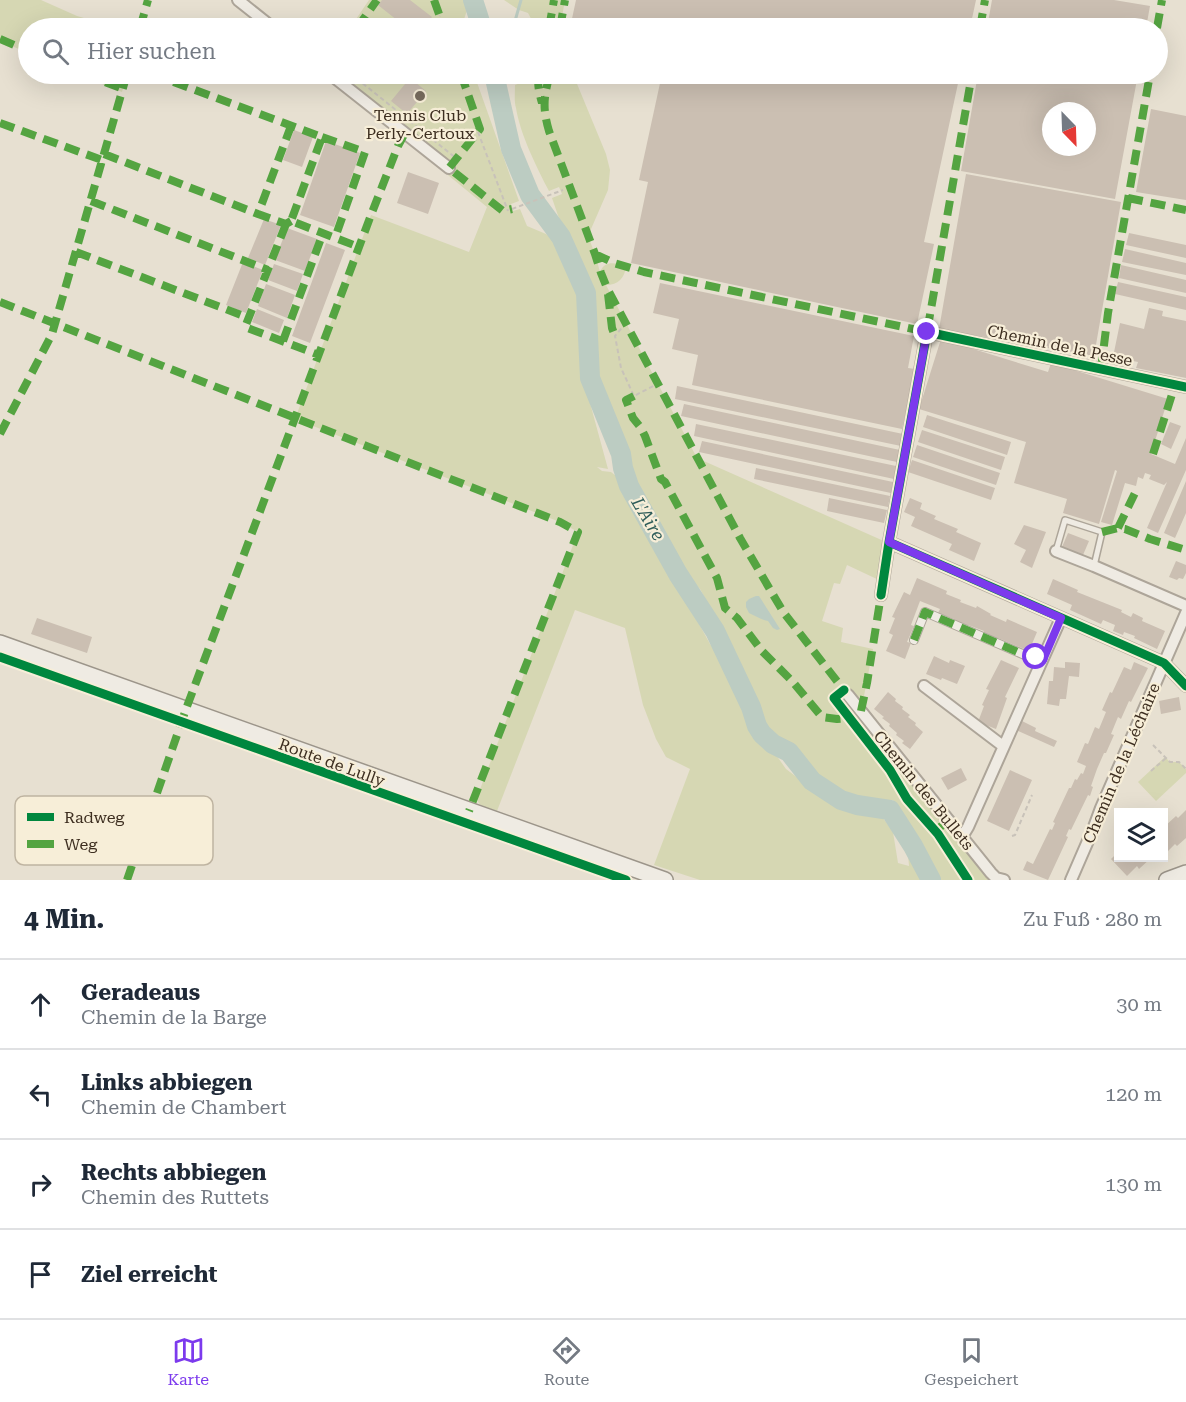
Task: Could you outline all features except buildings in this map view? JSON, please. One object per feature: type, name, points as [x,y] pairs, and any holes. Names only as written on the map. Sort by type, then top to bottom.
[{"type":"main road","name":"Route de Lully","points":[[0,643],[665,880]]},
{"type":"main road","points":[[1167,880],[1186,873]]},
{"type":"street","points":[[238,0],[260,18]]},
{"type":"street","points":[[343,84],[449,168]]},
{"type":"street","name":"Chemin de la Pesse","points":[[889,542],[927,332],[1186,387]]},
{"type":"street","points":[[881,595],[889,542],[1164,663],[1186,686]]},
{"type":"street","points":[[1056,551],[1186,606]]},
{"type":"street","points":[[914,639],[925,612],[1027,656],[1032,655],[1043,660]]},
{"type":"street","name":"Chemin de la Léchaire","points":[[1071,880],[1186,613]]},
{"type":"street","points":[[962,837],[1061,618]]},
{"type":"street","points":[[924,686],[1004,746]]},
{"type":"street","name":"Chemin des Bullets","points":[[848,695],[993,876],[1004,880]]},
{"type":"lane","points":[[1056,551],[1065,520],[1102,532],[1094,566]]},
{"type":"path","points":[[363,84],[457,159]]},
{"type":"path","points":[[478,132],[508,211]]},
{"type":"path","points":[[513,209],[563,190]]},
{"type":"path","points":[[626,323],[615,336],[621,368],[634,396],[659,383]]},
{"type":"path","points":[[1154,745],[1170,762],[1179,762],[1186,770]]},
{"type":"path","points":[[1151,771],[1166,758]]},
{"type":"path","points":[[1012,836],[1015,835],[1032,795]]},
{"type":"green space","points":[[0,0],[41,0],[84,18],[18,18],[18,49],[0,41]]},
{"type":"green space","points":[[369,0],[466,0],[467,10],[464,18],[357,18]]},
{"type":"green space","points":[[504,0],[565,0],[562,18],[531,18],[528,13]]},
{"type":"green space","points":[[102,84],[124,84],[122,92]]},
{"type":"green space","points":[[351,84],[478,84],[519,201],[511,204],[513,211],[520,209],[527,226],[546,234],[557,243],[580,297],[584,347],[581,370],[608,469],[597,467],[602,471],[611,472],[621,480],[621,487],[639,514],[710,644],[727,665],[743,702],[742,710],[755,737],[774,752],[786,769],[823,797],[850,809],[855,808],[883,818],[893,832],[898,863],[909,866],[908,854],[915,856],[925,880],[700,880],[654,865],[690,769],[666,757],[656,739],[643,705],[625,628],[575,610],[497,811],[479,803],[478,797],[482,784],[578,532],[560,522],[295,419],[371,215],[469,252],[487,207],[443,171],[450,163]]},
{"type":"green space","points":[[577,84],[606,154],[610,170],[608,190],[588,236],[600,272],[608,264],[626,266],[620,280],[606,285],[697,458],[886,542],[881,581],[847,565],[840,584],[834,583],[822,621],[843,628],[841,642],[873,649],[864,696],[853,696],[844,690],[834,698],[890,769],[893,768],[840,702],[842,698],[846,698],[992,880],[940,880],[916,835],[893,800],[874,803],[837,793],[812,775],[791,749],[763,725],[723,631],[700,589],[683,567],[632,474],[627,451],[594,377],[593,310],[587,280],[563,230],[552,198],[562,194],[559,187],[549,191],[521,129],[515,103],[515,85]]},
{"type":"green space","points":[[1165,757],[1170,762],[1179,762],[1186,769],[1186,773],[1156,801],[1138,782]]},
{"type":"shaded area","points":[[759,596],[780,629],[773,628],[768,621],[749,613],[746,602]]},
{"type":"waterway","name":"L'Aire","points":[[473,0],[479,18]]},
{"type":"waterway","points":[[516,18],[521,0]]},
{"type":"waterway","name":"L'Aire","points":[[496,84],[511,149],[530,195],[561,237],[586,293],[590,378],[621,454],[629,486],[678,574],[715,631],[751,707],[757,726],[773,744],[789,752],[812,781],[841,800],[890,810],[931,880]]},
{"type":"marked path","points":[[143,18],[148,0]]},
{"type":"marked path","points":[[364,18],[377,0]]},
{"type":"marked path","points":[[434,0],[440,18]]},
{"type":"marked path","points":[[551,18],[554,0]]},
{"type":"marked path","points":[[562,18],[565,0]]},
{"type":"marked path","points":[[982,18],[985,0]]},
{"type":"marked path","points":[[1159,18],[1162,0]]},
{"type":"marked path","points":[[0,39],[18,47]]},
{"type":"marked path","points":[[110,84],[123,89]]},
{"type":"marked path","points":[[0,434],[52,334],[124,84]]},
{"type":"marked path","points":[[179,84],[322,137],[291,221],[359,247]]},
{"type":"marked path","points":[[464,84],[480,129],[449,168],[503,211],[512,209]]},
{"type":"marked path","points":[[538,84],[542,103]]},
{"type":"marked path","points":[[547,84],[545,115],[549,131],[607,288],[740,538],[775,598],[847,694]]},
{"type":"marked path","points":[[595,254],[614,263],[644,272],[927,332],[970,84]]},
{"type":"marked path","points":[[1101,369],[1108,313],[1148,84]]},
{"type":"marked path","points":[[0,123],[102,160]]},
{"type":"marked path","points":[[291,126],[258,214],[286,224],[291,221]]},
{"type":"marked path","points":[[156,796],[186,709],[371,215],[405,133]]},
{"type":"marked path","points":[[322,137],[365,152],[335,238]]},
{"type":"marked path","points":[[104,154],[258,214]]},
{"type":"marked path","points":[[1128,198],[1186,210]]},
{"type":"marked path","points":[[91,201],[268,270]]},
{"type":"marked path","points":[[286,224],[245,327],[319,355]]},
{"type":"marked path","points":[[283,341],[323,233]]},
{"type":"marked path","points":[[76,252],[249,318]]},
{"type":"marked path","points":[[608,294],[615,336]]},
{"type":"marked path","points":[[0,302],[560,522],[578,532],[469,811]]},
{"type":"marked path","points":[[1153,454],[1175,385]]},
{"type":"marked path","points":[[634,396],[626,400],[633,418],[645,436],[661,479],[665,482],[717,578],[725,608],[737,618],[762,651],[792,681],[822,717],[849,718]]},
{"type":"marked path","points":[[1118,528],[1135,493]]},
{"type":"marked path","points":[[1102,532],[1118,528],[1125,529],[1186,550]]},
{"type":"marked path","points":[[861,711],[881,595]]},
{"type":"marked path","points":[[914,640],[925,612],[1027,656],[1032,655],[1043,660]]},
{"type":"marked path","points":[[935,831],[948,821]]},
{"type":"marked path","points":[[127,880],[132,865]]},
{"type":"cycle path","points":[[881,595],[927,332],[1186,387]]},
{"type":"cycle path","points":[[889,542],[1164,663],[1186,686]]},
{"type":"cycle path","points":[[0,657],[626,880]]},
{"type":"cycle path","points":[[844,690],[834,698],[890,770],[907,799],[938,834],[968,880]]},
{"type":"place","name":"Tennis Club Perly-Certoux","points":[[420,96]]},
{"type":"route","points":[[927,332],[889,542],[1061,618],[1043,660],[1036,657]]}]
